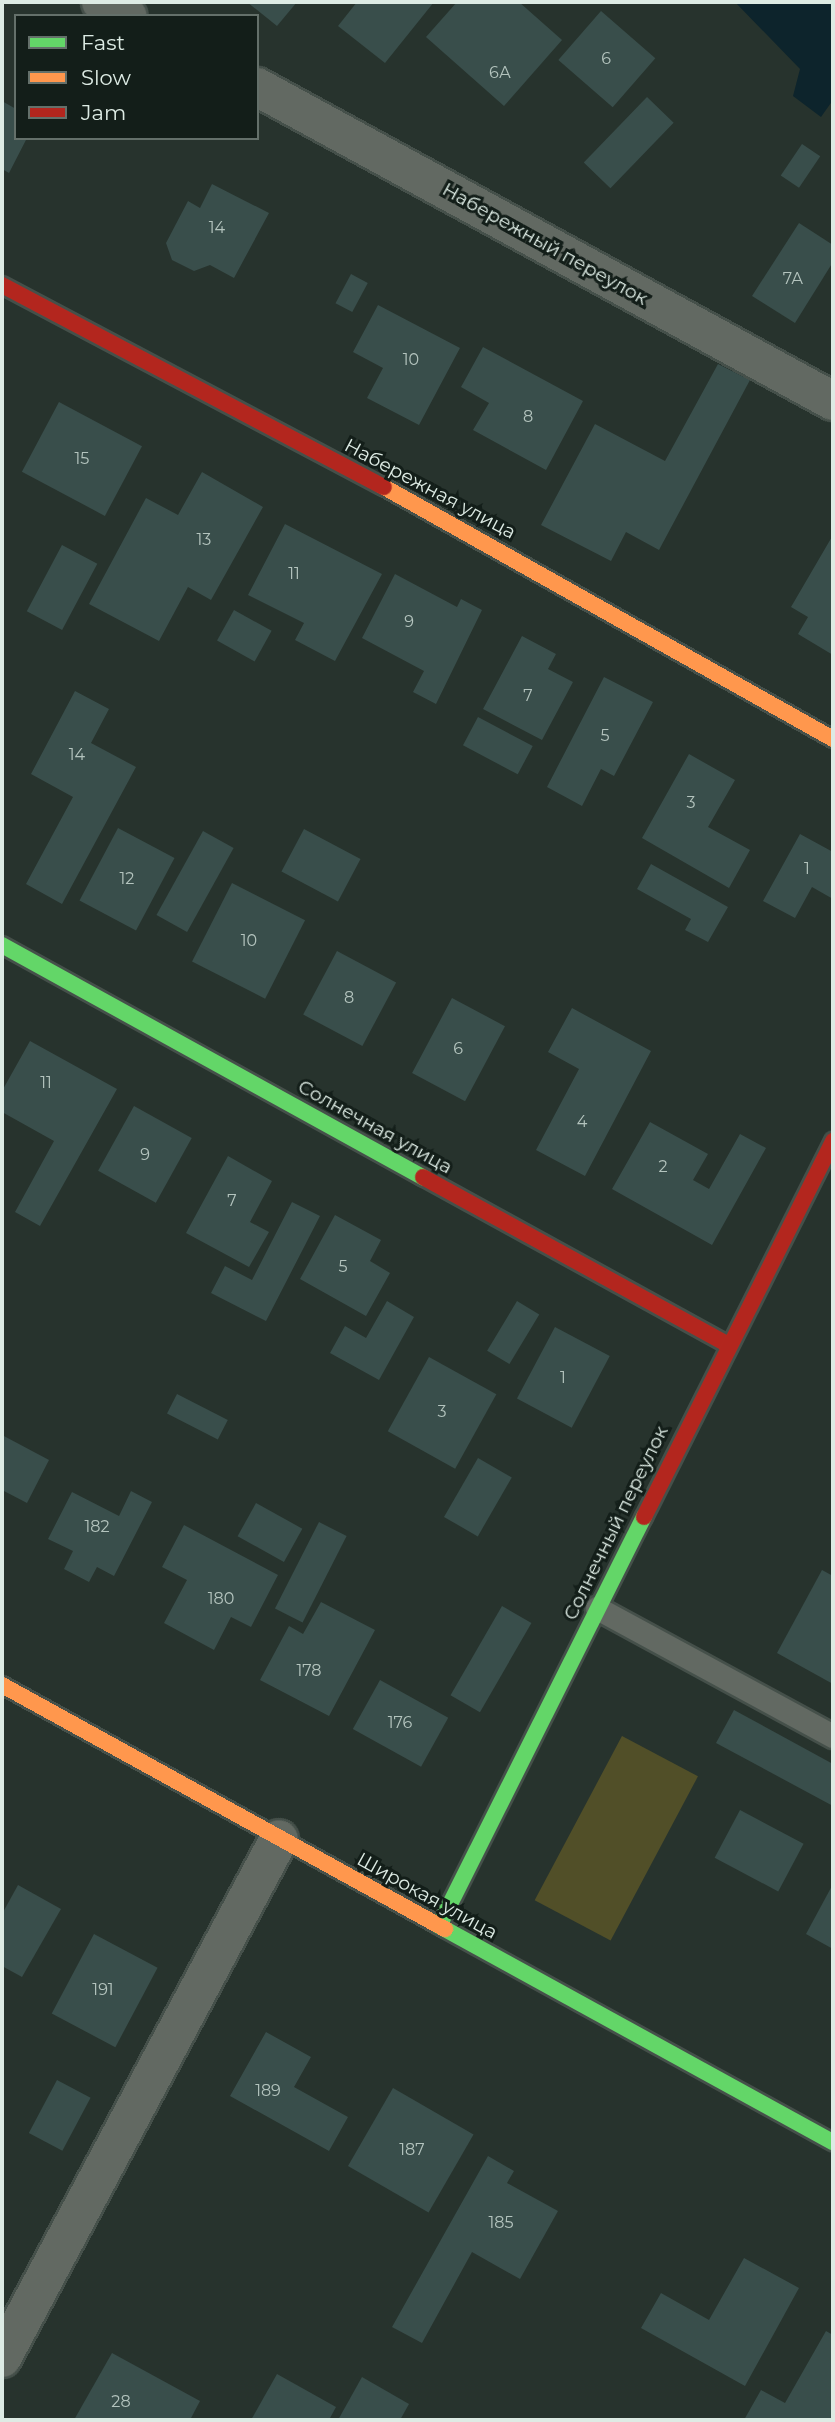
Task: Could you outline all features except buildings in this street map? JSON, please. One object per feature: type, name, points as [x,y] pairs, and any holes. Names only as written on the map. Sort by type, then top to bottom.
[{"type":"street","points":[[101,2],[123,14]]},
{"type":"street","name":"Набережный переулок","points":[[259,88],[833,401]]},
{"type":"street","name":"Набережная улица","points":[[2,285],[452,523],[833,739]]},
{"type":"street","name":"Солнечная улица","points":[[2,945],[728,1345]]},
{"type":"street","name":"Солнечный переулок","points":[[439,1926],[728,1345],[833,1141]]},
{"type":"street","name":"Широкая улица","points":[[2,1685],[833,2142]]},
{"type":"street","points":[[2,2358],[279,1839]]},
{"type":"lane","points":[[597,1608],[833,1736]]},
{"type":"shaded area","points":[[622,1736],[698,1776],[611,1941],[535,1900]]},
{"type":"water","points":[[735,2],[833,2],[833,100],[821,117],[793,96],[800,69]]},
{"type":"traffic: fast","points":[[2,945],[423,1177]]},
{"type":"traffic: fast","points":[[439,1926],[644,1517]]},
{"type":"traffic: fast","points":[[445,1929],[833,2142]]},
{"type":"traffic: slow","points":[[384,487],[833,739]]},
{"type":"traffic: slow","points":[[2,1685],[445,1929]]},
{"type":"traffic: jam","points":[[2,285],[384,487]]},
{"type":"traffic: jam","points":[[644,1517],[833,1141]]},
{"type":"traffic: jam","points":[[423,1177],[728,1345]]}]
